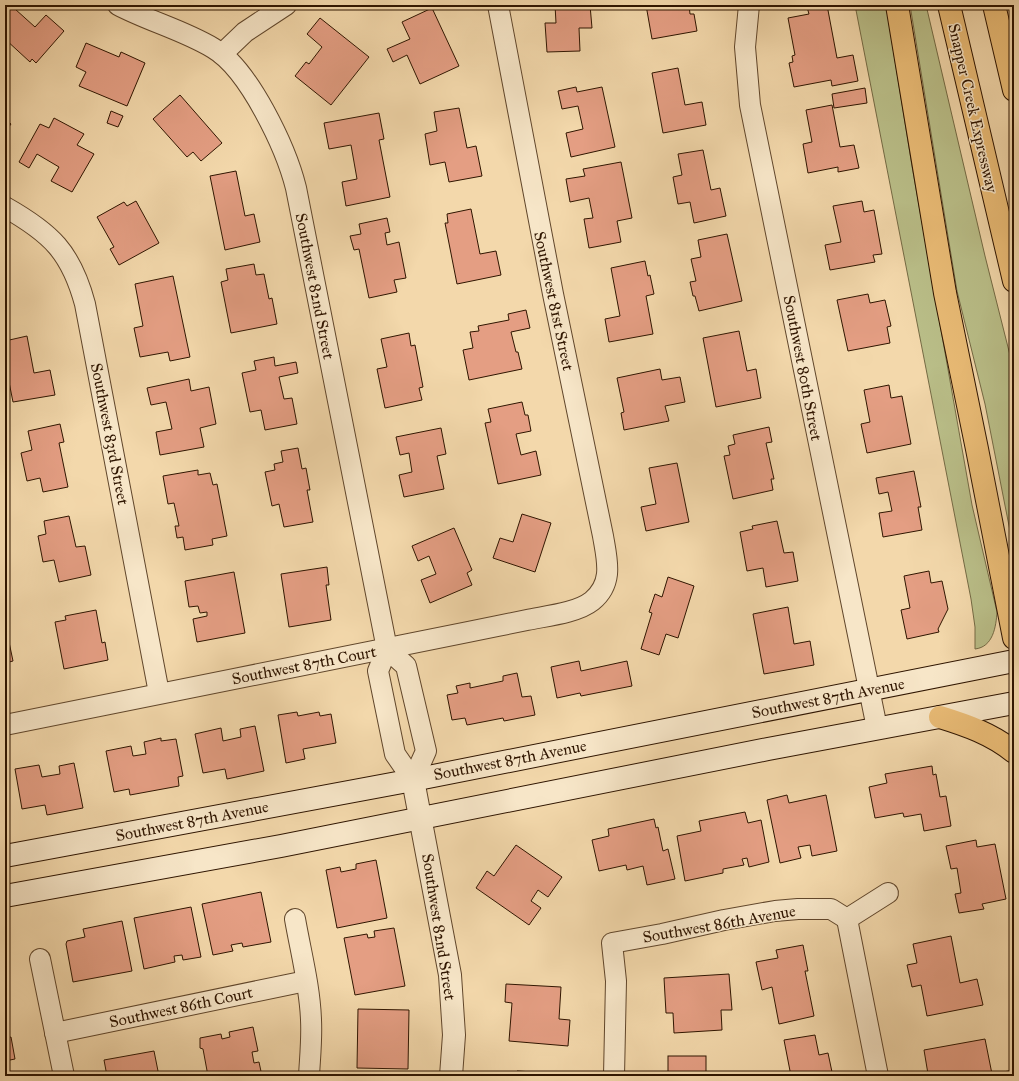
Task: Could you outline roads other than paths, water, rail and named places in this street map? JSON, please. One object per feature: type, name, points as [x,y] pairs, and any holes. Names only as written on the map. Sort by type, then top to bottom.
[{"type":"highway","points":[[897,5],[945,293],[1014,638]]},
{"type":"highway","name":"Snapper Creek Expressway","points":[[949,5],[1014,281]]},
{"type":"highway","points":[[994,5],[1014,90]]},
{"type":"highway","points":[[940,717],[988,735],[1003,743],[1014,752]]},
{"type":"main road","name":"Southwest 87th Avenue","points":[[5,856],[413,780],[1014,661]]},
{"type":"main road","points":[[5,896],[281,846],[877,728],[1014,703]]},
{"type":"main road","name":"Southwest 82nd Street","points":[[413,780],[450,975],[454,1035],[451,1076]]},
{"type":"street","name":"Southwest 82nd Street","points":[[118,5],[205,44],[222,54],[253,91],[275,132],[293,175],[386,649],[378,671],[395,754],[413,780]]},
{"type":"street","points":[[222,54],[245,32],[286,5]]},
{"type":"street","name":"Southwest 81st Street","points":[[498,5],[553,294],[604,536],[607,575],[605,585],[599,594]]},
{"type":"street","name":"Southwest 80th Street","points":[[749,5],[746,47],[750,105],[877,728]]},
{"type":"street","name":"Southwest 83rd Street","points":[[5,207],[41,230],[59,248],[71,264],[81,289],[159,693]]},
{"type":"street","name":"Southwest 87th Court","points":[[5,725],[159,693],[386,649],[573,609],[590,602],[599,594]]},
{"type":"street","points":[[386,649],[406,666],[426,751],[413,780]]},
{"type":"street","points":[[878,1076],[847,919],[888,893]]},
{"type":"street","name":"Southwest 86th Avenue","points":[[614,1076],[616,981],[612,944],[724,920],[798,909],[831,909],[847,919]]},
{"type":"street","points":[[295,919],[312,1019],[309,1076]]},
{"type":"street","points":[[40,959],[64,1076]]},
{"type":"street","name":"Southwest 86th Court","points":[[55,1033],[306,981]]}]
